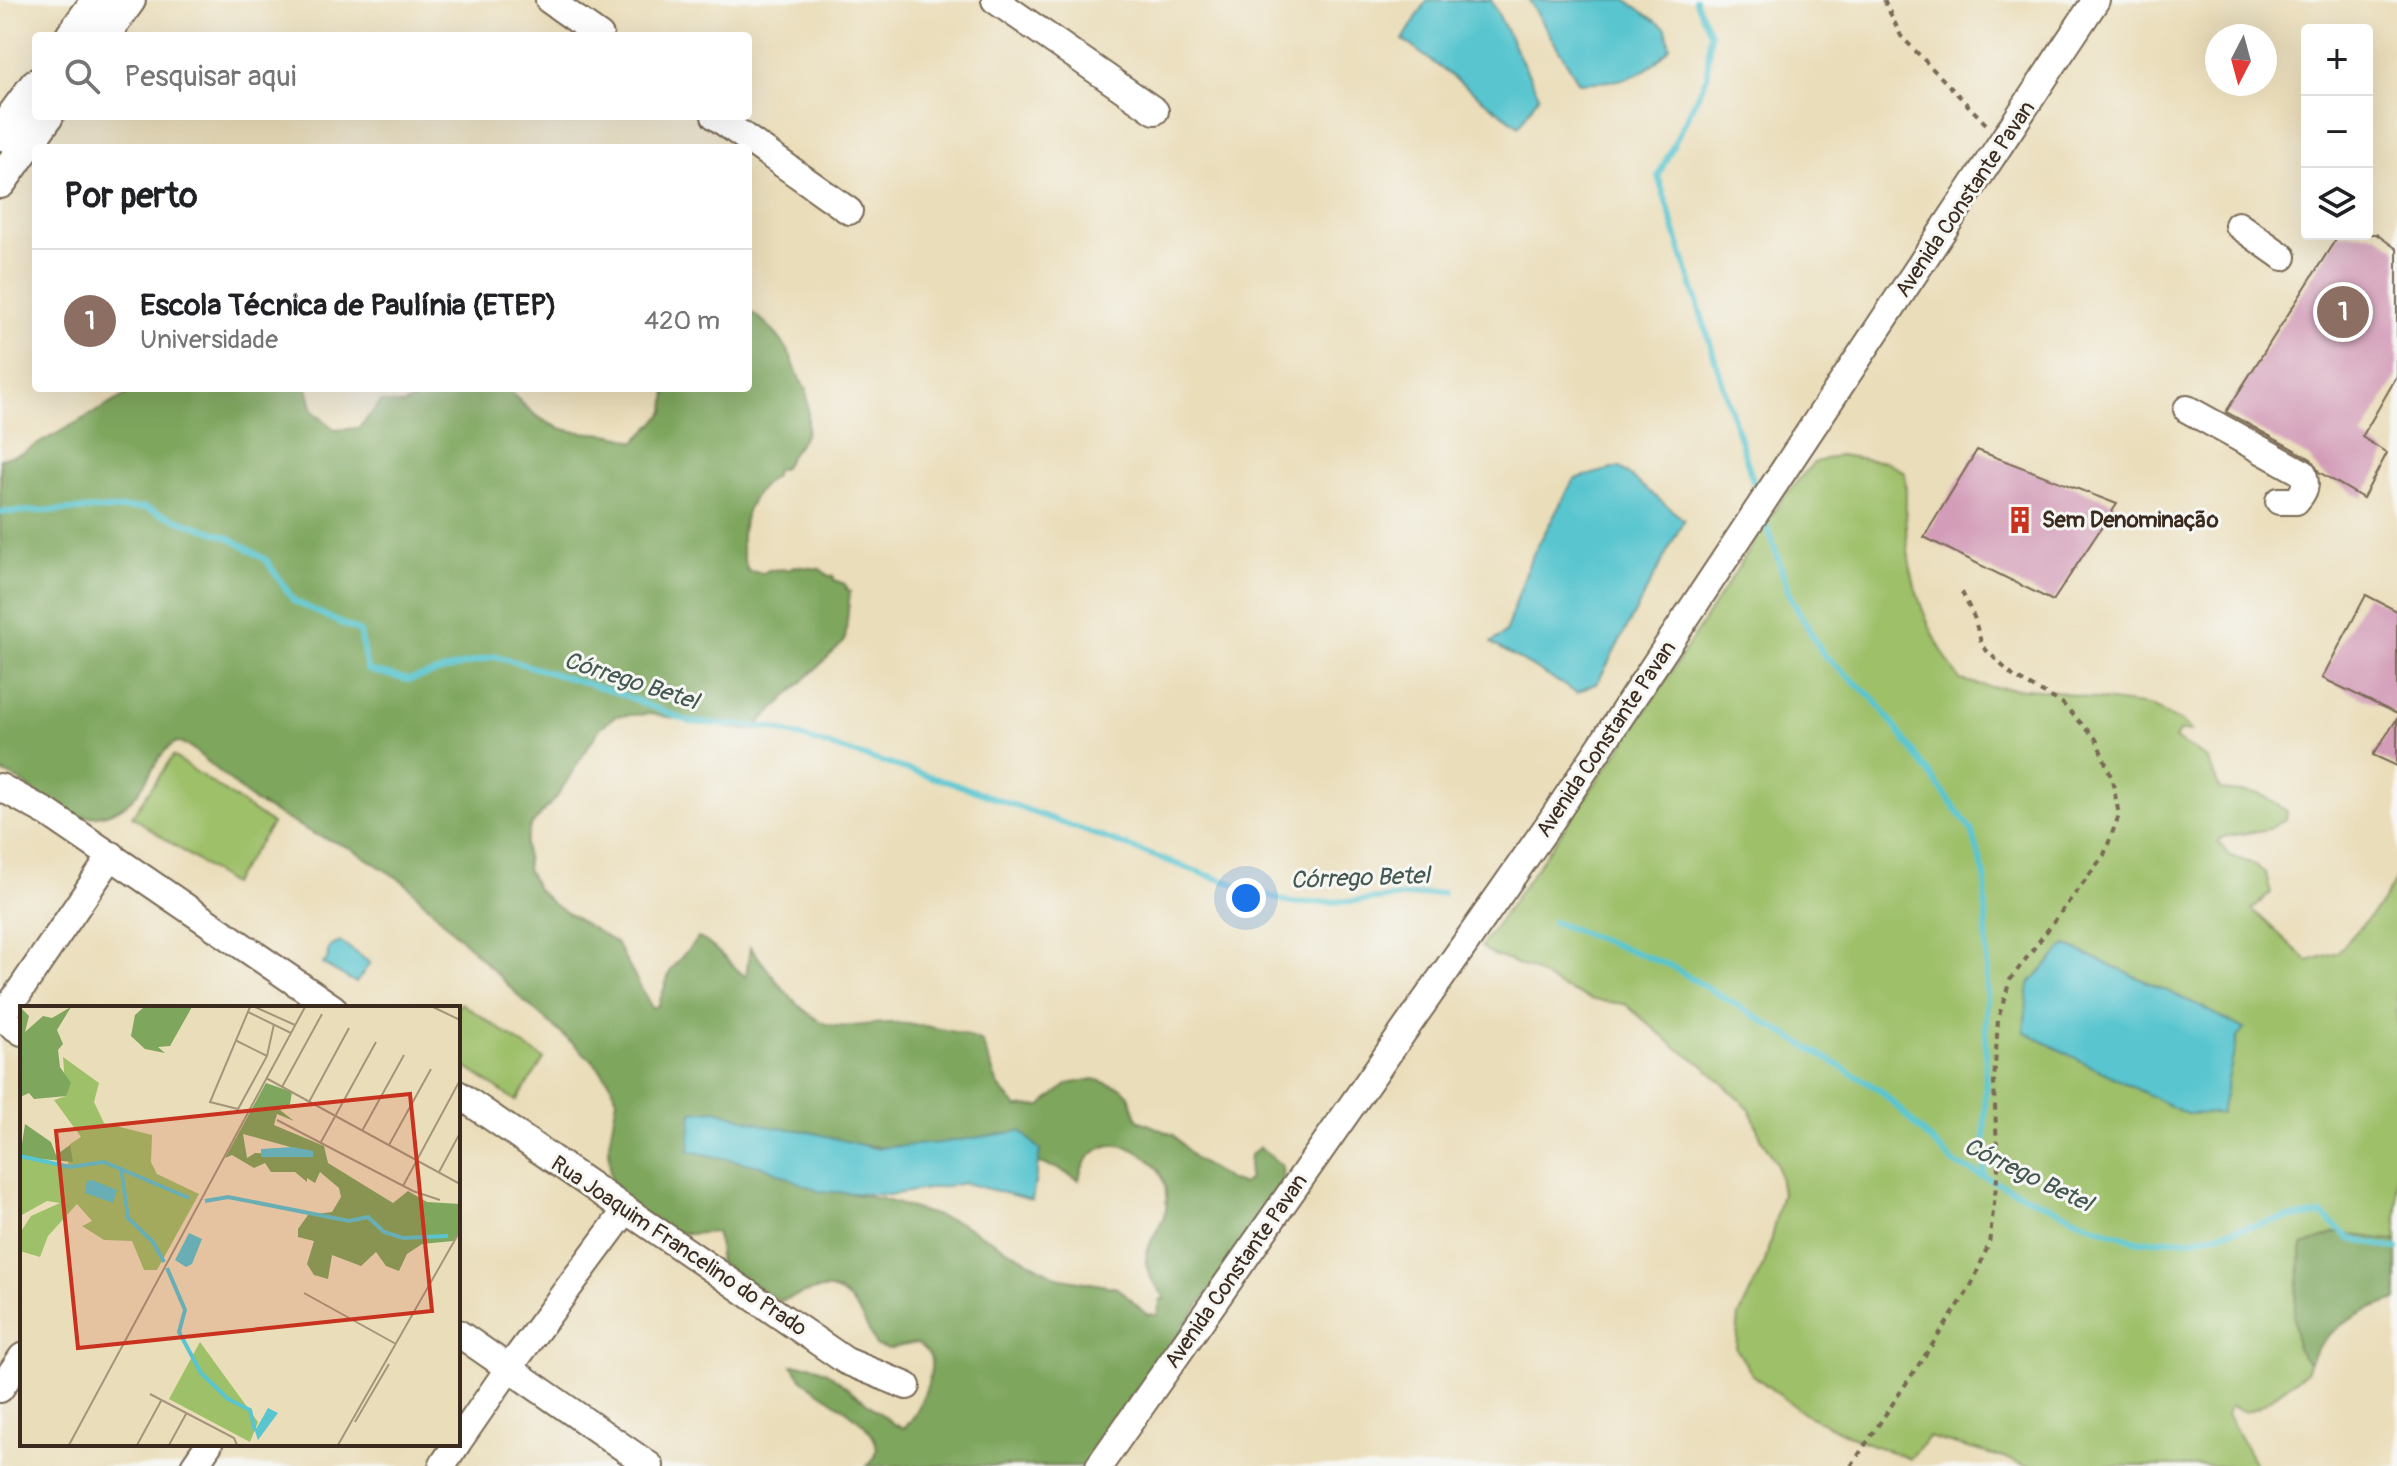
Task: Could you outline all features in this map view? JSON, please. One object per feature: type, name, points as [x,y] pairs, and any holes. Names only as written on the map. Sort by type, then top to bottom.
[{"type":"main road","points":[[75,32],[98,0]]},
{"type":"main road","points":[[106,32],[129,0]]},
{"type":"main road","points":[[0,182],[32,96]]},
{"type":"main road","points":[[15,144],[42,120]]},
{"type":"street","points":[[549,0],[594,32]]},
{"type":"street","points":[[995,0],[1155,111]]},
{"type":"street","name":"Avenida Constante Pavan","points":[[1099,1466],[1549,824],[2096,0]]},
{"type":"street","points":[[721,120],[849,211]]},
{"type":"street","points":[[2238,225],[2283,257]]},
{"type":"street","points":[[2187,409],[2303,473],[2306,483],[2304,493],[2296,501],[2279,501]]},
{"type":"street","points":[[0,787],[48,813],[112,855],[330,1006]]},
{"type":"street","points":[[6,1022],[112,855]]},
{"type":"street","name":"Rua Joaquim Francelino do Prado","points":[[460,1095],[846,1361],[907,1386]]},
{"type":"street","points":[[460,1439],[626,1210]]},
{"type":"street","points":[[460,1334],[650,1466]]},
{"type":"street","points":[[0,1389],[20,1360]]},
{"type":"street","points":[[194,1466],[208,1446]]},
{"type":"street","points":[[442,1466],[455,1446]]},
{"type":"path","points":[[1884,0],[1901,36],[2003,141]]},
{"type":"path","points":[[1851,1466],[1970,1288],[1989,1244],[1998,1170],[1994,1084],[1998,1019],[2010,980],[2104,855],[2119,815],[2112,779],[2096,739],[2062,703],[2015,678],[1982,646],[1974,617],[1960,588]]},
{"type":"green space","points":[[752,313],[775,334],[786,348],[807,389],[807,427],[784,468],[775,471],[775,476],[764,485],[749,507],[742,532],[744,558],[748,571],[764,573],[794,566],[820,569],[845,584],[850,591],[845,641],[759,723],[763,729],[745,730],[650,714],[615,716],[600,728],[558,795],[530,827],[525,844],[527,869],[537,889],[553,904],[616,943],[652,1008],[658,1006],[671,969],[698,938],[746,977],[750,947],[799,1005],[826,1024],[913,1025],[950,1031],[982,1042],[998,1085],[1017,1107],[1041,1106],[1068,1084],[1094,1079],[1122,1088],[1129,1095],[1138,1120],[1174,1135],[1195,1159],[1231,1181],[1242,1184],[1248,1180],[1250,1155],[1260,1147],[1282,1166],[1283,1185],[1087,1466],[867,1466],[876,1454],[876,1442],[868,1430],[804,1381],[792,1365],[811,1365],[827,1372],[894,1424],[904,1428],[914,1415],[928,1384],[931,1364],[928,1353],[916,1343],[888,1349],[876,1346],[856,1308],[833,1290],[812,1291],[780,1301],[718,1262],[720,1247],[716,1232],[689,1234],[652,1227],[618,1198],[610,1177],[609,1143],[617,1099],[610,1082],[593,1061],[524,1001],[404,882],[350,848],[314,834],[255,802],[189,746],[177,742],[162,755],[127,804],[94,816],[69,814],[57,809],[22,782],[0,771],[0,459],[22,453],[130,392],[308,392],[313,411],[335,430],[359,428],[381,402],[403,405],[413,400],[414,392],[511,392],[550,424],[635,442],[665,412],[667,392],[752,392]],"holes":[[[741,1132],[925,1152],[974,1144],[1056,1168],[1079,1180],[1088,1159],[1107,1146],[1126,1147],[1153,1163],[1164,1182],[1166,1194],[1164,1215],[1146,1255],[1148,1271],[1166,1299],[1161,1299],[1157,1315],[1146,1314],[1118,1288],[1057,1277],[960,1223],[882,1199],[808,1186]]]},
{"type":"green space","points":[[1839,455],[1886,462],[1905,472],[1906,529],[1916,589],[1938,645],[1960,680],[1991,687],[2056,691],[2149,706],[2182,722],[2191,731],[2179,732],[2175,739],[2207,758],[2220,790],[2260,794],[2287,811],[2286,819],[2269,829],[2223,837],[2218,842],[2229,855],[2256,865],[2266,874],[2271,893],[2252,909],[2308,961],[2338,952],[2381,904],[2397,877],[2397,1241],[2336,1233],[2303,1245],[2294,1314],[2297,1348],[2309,1364],[2306,1372],[2259,1407],[2246,1412],[2230,1406],[2227,1414],[2256,1466],[2024,1466],[1928,1437],[1910,1459],[1804,1414],[1752,1374],[1736,1348],[1739,1316],[1765,1262],[1782,1193],[1777,1164],[1761,1138],[1750,1109],[1703,1065],[1677,1048],[1625,1004],[1593,1000],[1481,947],[1638,723],[1783,498],[1813,463]]},
{"type":"green space","points":[[173,756],[272,824],[231,884],[132,816]]},
{"type":"green space","points":[[461,1003],[544,1059],[516,1101],[460,1063]]},
{"type":"green space","points":[[2336,1233],[2397,1241],[2397,1300],[2358,1315],[2333,1331],[2309,1364],[2297,1348],[2294,1314],[2303,1245]]},
{"type":"water","points":[[1427,0],[1491,0],[1539,95],[1519,126],[1403,40]]},
{"type":"water","points":[[1529,0],[1626,0],[1666,28],[1670,47],[1650,67],[1630,77],[1579,83]]},
{"type":"water","points":[[1619,467],[1684,520],[1598,682],[1577,693],[1491,643],[1505,633],[1531,558],[1574,479]]},
{"type":"water","points":[[341,942],[370,963],[356,983],[323,964],[327,960],[329,947]]},
{"type":"water","points":[[2066,945],[2244,1029],[2237,1038],[2221,1113],[2186,1114],[2024,1032],[2029,984]]},
{"type":"water","points":[[716,1110],[771,1127],[806,1131],[874,1148],[940,1143],[1021,1131],[1040,1150],[1032,1200],[965,1183],[888,1195],[818,1191],[765,1167],[689,1151],[692,1112]]},
{"type":"building","points":[[2373,234],[2376,234],[2397,249],[2397,376],[2362,437],[2387,453],[2363,498],[2319,472],[2311,459],[2226,412],[2335,240],[2373,240]]},
{"type":"building","name":"Sem Denominação","points":[[1977,450],[2117,504],[2053,601],[1924,537]]},
{"type":"building","points":[[2366,595],[2397,611],[2397,714],[2322,678]]},
{"type":"building","points":[[2397,719],[2397,766],[2373,755]]},
{"type":"waterway","points":[[1695,0],[1710,33],[1707,77],[1658,176],[1757,494]]},
{"type":"waterway","name":"Córrego Betel","points":[[0,512],[145,508],[230,538],[266,560],[294,601],[360,632],[367,670],[409,680],[495,656],[618,693],[690,722],[772,728],[961,786],[1291,903],[1443,893]]},
{"type":"waterway","points":[[1764,516],[1790,596],[1823,654],[1875,700],[1972,831],[1985,876],[1984,1177]]},
{"type":"waterway","name":"Córrego Betel","points":[[1553,922],[1669,965],[1880,1090],[1955,1164],[2096,1227],[2137,1241],[2193,1239],[2291,1217],[2323,1215],[2350,1239],[2397,1249]]},
{"type":"place","name":"Escola Técnica de Paulínia (ETEP)","points":[[2343,312]]},
{"type":"place","name":"Sem Denominação","points":[[2020,520]]}]
